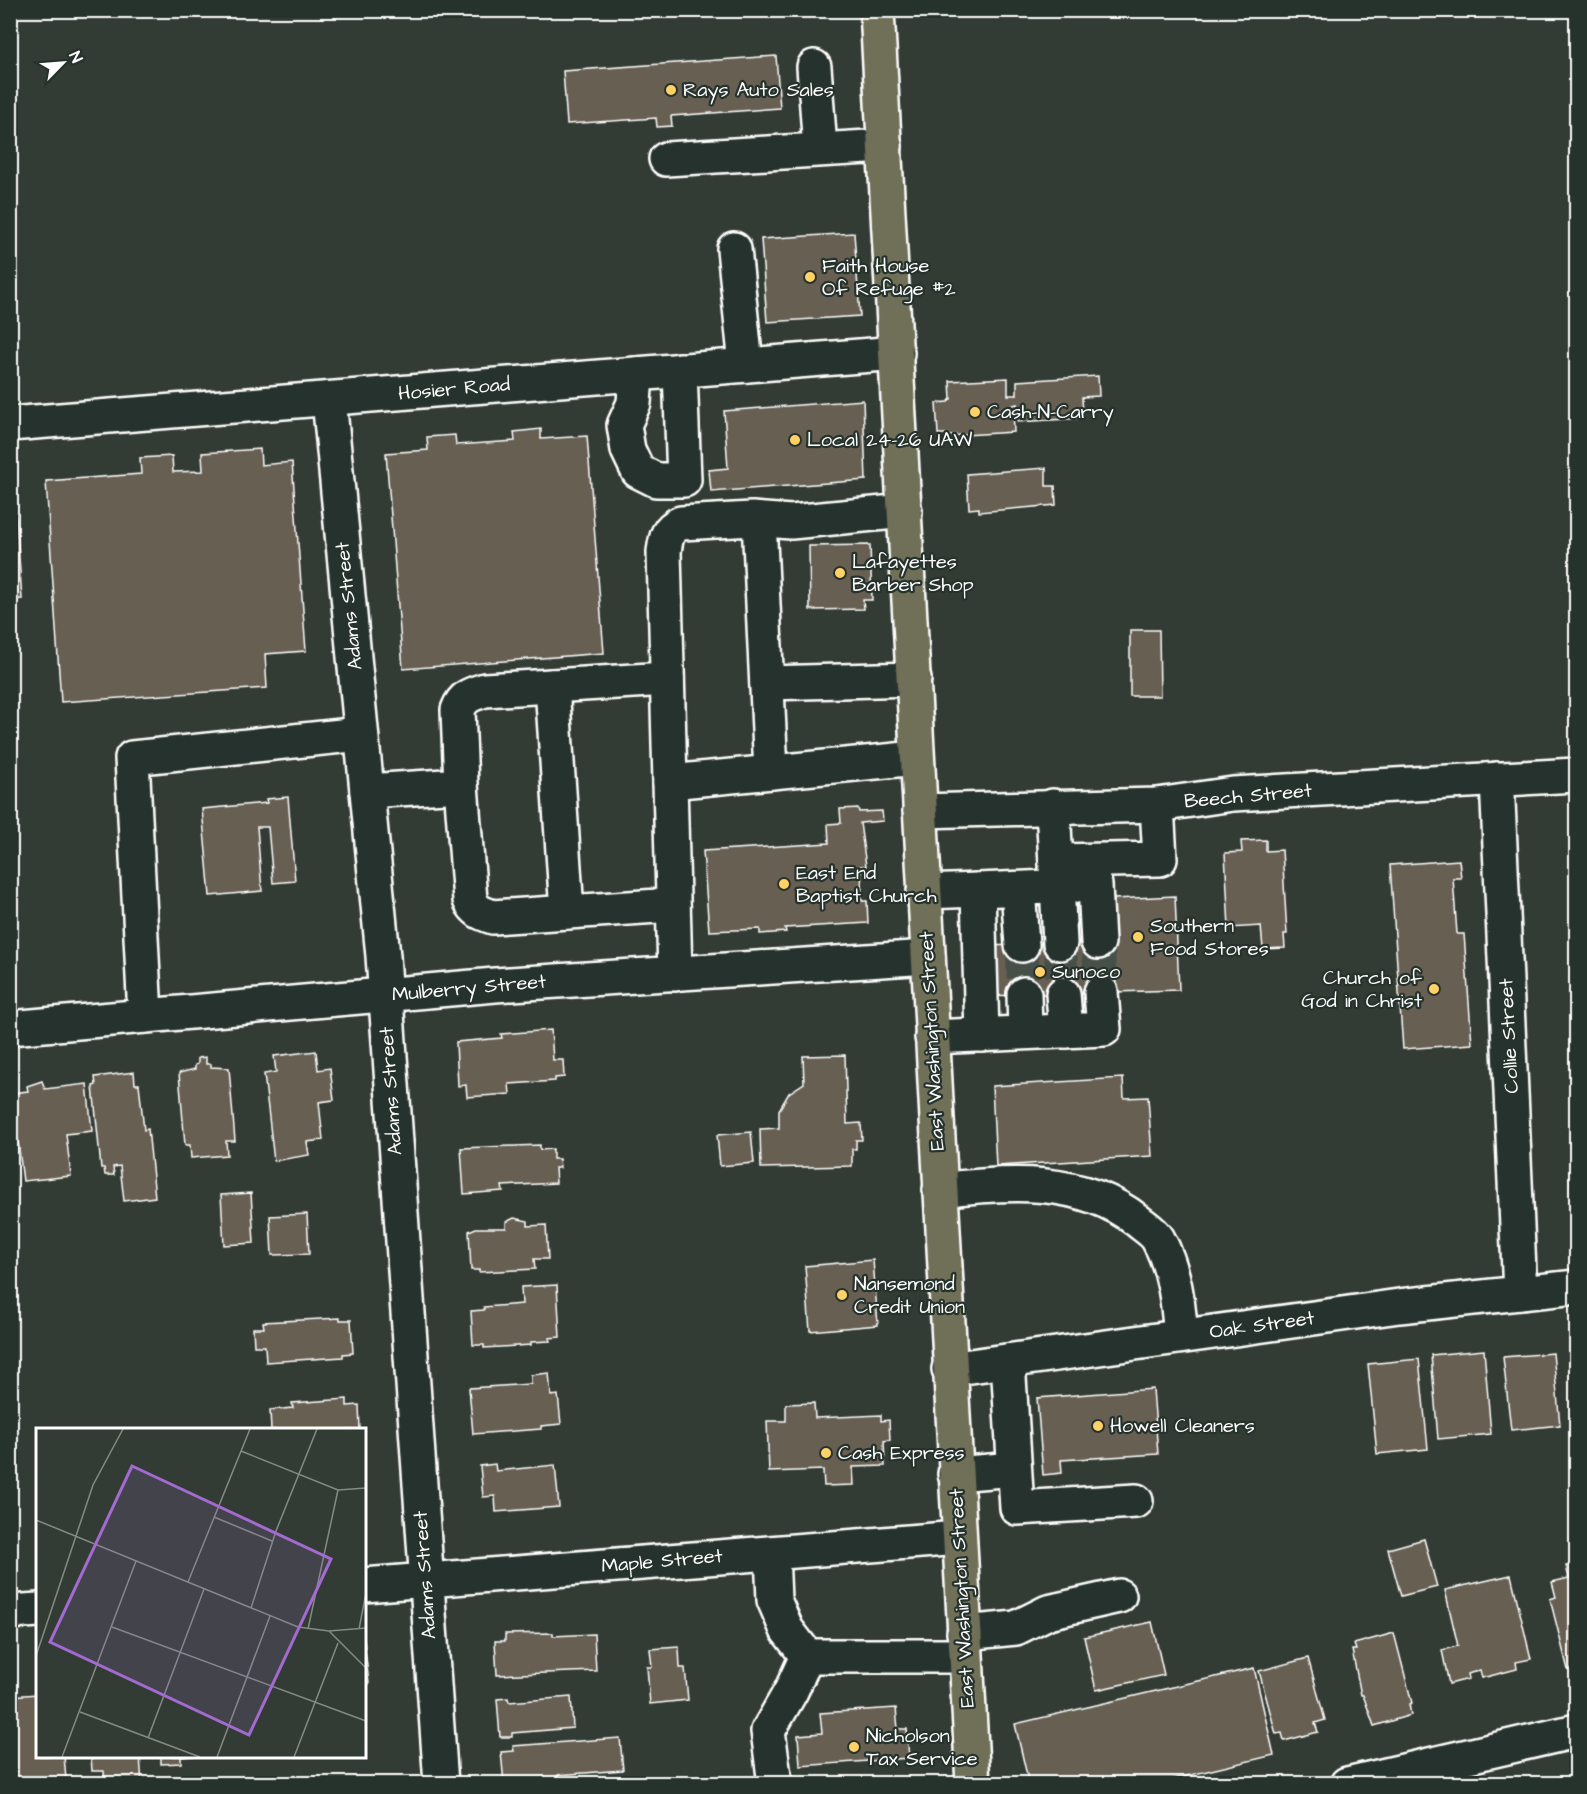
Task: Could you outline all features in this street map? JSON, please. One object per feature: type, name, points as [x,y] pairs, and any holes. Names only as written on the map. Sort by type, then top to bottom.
[{"type":"main road","name":"East Washington Street","points":[[877,10],[973,1784]]},
{"type":"street","points":[[814,67],[820,149]]},
{"type":"street","points":[[666,159],[885,146]]},
{"type":"street","points":[[734,249],[746,365]]},
{"type":"street","name":"Hosier Road","points":[[10,424],[897,353]]},
{"type":"street","points":[[636,374],[634,403],[624,425],[628,450],[638,471],[656,480],[684,480],[680,370]]},
{"type":"street","name":"Adams Street","points":[[329,399],[385,995],[441,1784]]},
{"type":"street","points":[[675,974],[664,552],[667,534],[672,527],[681,523],[759,520],[791,522],[905,511]]},
{"type":"street","points":[[759,520],[771,772]]},
{"type":"street","points":[[767,683],[914,678]]},
{"type":"street","points":[[667,679],[485,690],[469,695],[461,701],[458,710],[470,900],[474,909],[493,917],[673,905]]},
{"type":"street","points":[[552,686],[567,912]]},
{"type":"street","points":[[145,1016],[132,758],[361,734]]},
{"type":"street","points":[[670,782],[917,758]]},
{"type":"street","name":"Beech Street","points":[[920,811],[1157,805],[1233,794],[1576,775]]},
{"type":"street","name":"Collie Street","points":[[1497,779],[1520,1293]]},
{"type":"street","points":[[367,790],[461,785]]},
{"type":"street","points":[[924,892],[1018,890],[1057,874],[1160,860],[1157,805]]},
{"type":"street","points":[[1053,806],[1060,943]]},
{"type":"street","points":[[1057,874],[1095,885],[1098,942]]},
{"type":"street","points":[[978,890],[982,1035]]},
{"type":"street","points":[[1018,890],[1022,945]]},
{"type":"street","name":"Mulberry Street","points":[[10,1028],[385,995],[928,957]]},
{"type":"street","points":[[932,1037],[1104,1029],[1101,992]]},
{"type":"street","points":[[1024,994],[1025,1032]]},
{"type":"street","points":[[1063,994],[1066,1031]]},
{"type":"street","points":[[940,1190],[992,1184],[1059,1186],[1122,1209],[1157,1237],[1177,1287],[1181,1336]]},
{"type":"street","name":"Oak Street","points":[[949,1369],[1400,1306],[1576,1287]]},
{"type":"street","points":[[1008,1361],[1017,1508],[1136,1502]]},
{"type":"street","points":[[955,1474],[1014,1469]]},
{"type":"street","name":"Maple Street","points":[[366,1585],[959,1538]]},
{"type":"street","points":[[772,1553],[774,1600],[787,1630],[807,1656]]},
{"type":"street","points":[[807,1656],[965,1644],[1016,1628],[1048,1612],[1119,1596]]},
{"type":"street","points":[[10,1612],[36,1610]]},
{"type":"street","points":[[775,1784],[768,1731],[791,1691],[807,1656]]},
{"type":"street","points":[[1347,1784],[1576,1731]]},
{"type":"building","name":"Rays Auto Sales","points":[[776,56],[780,108],[671,116],[672,126],[657,127],[656,118],[567,124],[563,71]]},
{"type":"building","name":"Faith House Of Refuge #2","points":[[854,233],[860,316],[767,322],[761,239]]},
{"type":"building","name":"Cash-N-Carry","points":[[1098,376],[1099,396],[1082,397],[1083,418],[1018,422],[1017,404],[1013,405],[1014,432],[948,436],[938,434],[936,403],[948,402],[951,399],[950,381],[1008,378],[1008,395],[1017,395],[1017,381]]},
{"type":"building","name":"Local 24-26 UAW","points":[[863,400],[866,480],[711,492],[709,470],[728,468],[724,411]]},
{"type":"building","points":[[541,429],[541,439],[587,436],[604,653],[403,669],[386,453],[428,450],[427,437],[455,435],[456,445],[515,441],[514,432]]},
{"type":"building","points":[[260,449],[261,465],[292,462],[306,651],[265,654],[267,688],[61,702],[46,481],[141,474],[140,458],[172,456],[173,472],[203,471],[202,453]]},
{"type":"building","points":[[1046,468],[1046,486],[1055,486],[1056,505],[979,512],[979,508],[969,509],[967,474]]},
{"type":"building","points":[[15,501],[22,599],[10,600],[10,502]]},
{"type":"building","name":"Lafayettes Barber Shop","points":[[870,545],[872,600],[863,600],[864,609],[810,610],[809,546]]},
{"type":"building","points":[[1130,630],[1159,630],[1160,696],[1130,696]]},
{"type":"building","points":[[288,797],[295,881],[273,883],[268,827],[257,827],[262,891],[210,896],[202,809],[267,803],[266,799]]},
{"type":"building","name":"East End Baptist Church","points":[[858,808],[859,812],[882,811],[883,821],[860,823],[866,866],[861,866],[862,901],[867,901],[868,923],[785,928],[786,932],[760,934],[760,929],[709,931],[703,851],[829,843],[828,824],[841,823],[840,809]]},
{"type":"building","points":[[1266,840],[1266,851],[1282,850],[1287,934],[1284,934],[1285,948],[1263,949],[1261,926],[1229,928],[1225,853],[1242,852],[1241,841]]},
{"type":"building","name":"Church of God in Christ","points":[[1459,860],[1461,878],[1453,878],[1457,934],[1464,934],[1472,1044],[1403,1049],[1390,865]]},
{"type":"building","points":[[1175,896],[1179,990],[986,996],[984,946],[1115,942],[1114,899]]},
{"type":"building","points":[[551,1030],[553,1060],[563,1060],[564,1077],[555,1078],[555,1081],[509,1084],[510,1094],[467,1097],[466,1085],[458,1086],[456,1042],[502,1038],[501,1034]]},
{"type":"building","points":[[316,1051],[318,1070],[330,1068],[334,1100],[319,1102],[323,1140],[307,1142],[309,1155],[274,1161],[264,1074],[276,1072],[274,1056]]},
{"type":"building","points":[[845,1055],[847,1124],[861,1123],[862,1140],[856,1140],[856,1149],[852,1149],[852,1166],[761,1168],[760,1129],[779,1128],[779,1110],[789,1093],[804,1083],[803,1056]]},
{"type":"building","points":[[206,1057],[206,1064],[211,1064],[211,1067],[229,1068],[235,1141],[226,1141],[227,1155],[191,1158],[190,1145],[185,1145],[179,1073],[195,1069],[198,1058]]},
{"type":"building","points":[[134,1072],[135,1084],[139,1084],[144,1130],[148,1129],[155,1197],[124,1201],[120,1166],[113,1167],[114,1175],[105,1175],[104,1168],[101,1168],[93,1086],[96,1085],[95,1077]]},
{"type":"building","points":[[1123,1078],[1124,1098],[1148,1097],[1152,1156],[996,1166],[992,1086]]},
{"type":"building","points":[[42,1081],[45,1089],[87,1084],[92,1131],[66,1134],[71,1176],[23,1181],[12,1093],[28,1091],[27,1086]]},
{"type":"building","points":[[751,1132],[754,1163],[720,1166],[717,1135]]},
{"type":"building","points":[[540,1145],[540,1150],[553,1149],[553,1159],[559,1159],[560,1168],[555,1168],[556,1183],[502,1186],[503,1191],[464,1194],[461,1148]]},
{"type":"building","points":[[1570,1169],[1576,1169],[1576,1214],[1572,1214]]},
{"type":"building","points":[[251,1193],[254,1243],[224,1245],[221,1195]]},
{"type":"building","points":[[307,1214],[309,1254],[272,1255],[270,1216]]},
{"type":"building","points":[[514,1218],[528,1221],[528,1226],[546,1225],[548,1259],[534,1259],[535,1269],[479,1272],[479,1270],[471,1270],[469,1231],[476,1228],[506,1228],[506,1222]]},
{"type":"building","name":"Nansemond Credit Union","points":[[873,1260],[878,1325],[810,1331],[805,1266]]},
{"type":"building","points":[[557,1285],[560,1337],[549,1338],[550,1341],[531,1342],[531,1345],[484,1348],[484,1345],[473,1345],[471,1311],[484,1310],[484,1307],[522,1304],[521,1287]]},
{"type":"building","points":[[340,1318],[340,1320],[351,1320],[353,1353],[343,1354],[343,1357],[266,1362],[265,1346],[254,1346],[253,1328],[264,1328],[263,1322]]},
{"type":"building","points":[[1484,1350],[1491,1434],[1438,1439],[1431,1355]]},
{"type":"building","points":[[1553,1353],[1560,1425],[1511,1430],[1503,1357]]},
{"type":"building","points":[[1419,1359],[1428,1449],[1377,1454],[1368,1364]]},
{"type":"building","points":[[549,1373],[551,1396],[558,1395],[561,1424],[541,1426],[541,1429],[473,1434],[469,1388],[531,1384],[531,1375]]},
{"type":"building","name":"Howell Cleaners","points":[[1153,1389],[1158,1454],[1061,1460],[1062,1473],[1043,1475],[1037,1398]]},
{"type":"building","points":[[347,1399],[347,1406],[359,1405],[360,1428],[271,1428],[270,1410],[293,1408],[292,1403]]},
{"type":"building","name":"Cash Express","points":[[814,1403],[815,1418],[881,1415],[881,1421],[889,1420],[890,1440],[884,1441],[885,1466],[853,1467],[854,1485],[824,1486],[823,1470],[769,1472],[767,1421],[786,1421],[786,1404]]},
{"type":"building","points":[[495,1464],[496,1471],[555,1465],[559,1507],[496,1512],[495,1496],[483,1497],[480,1466]]},
{"type":"building","points":[[1424,1539],[1437,1587],[1401,1596],[1388,1549]]},
{"type":"building","points":[[1576,1563],[1576,1667],[1568,1670],[1550,1599],[1556,1597],[1552,1582],[1569,1578],[1566,1566]]},
{"type":"building","points":[[1511,1575],[1531,1659],[1516,1662],[1517,1669],[1482,1678],[1480,1670],[1468,1674],[1469,1679],[1449,1684],[1442,1650],[1458,1646],[1445,1590]]},
{"type":"building","points":[[1152,1622],[1164,1675],[1096,1690],[1084,1637]]},
{"type":"building","points":[[553,1633],[553,1636],[594,1634],[596,1671],[497,1675],[495,1641],[505,1641],[505,1634]]},
{"type":"building","points":[[1394,1633],[1412,1703],[1409,1704],[1411,1715],[1374,1726],[1363,1695],[1361,1695],[1352,1650],[1356,1650],[1354,1644]]},
{"type":"building","points":[[679,1647],[680,1668],[685,1668],[688,1700],[650,1704],[647,1667],[652,1667],[650,1649]]},
{"type":"building","points":[[366,1658],[369,1684],[366,1685]]},
{"type":"building","points":[[1308,1658],[1325,1720],[1315,1723],[1318,1732],[1284,1741],[1282,1733],[1276,1734],[1259,1671]]},
{"type":"building","points":[[1254,1668],[1274,1755],[1153,1784],[1029,1784],[1015,1724]]},
{"type":"building","points":[[36,1694],[36,1758],[64,1758],[66,1780],[17,1784],[10,1696]]},
{"type":"building","points":[[571,1697],[573,1728],[512,1733],[512,1737],[500,1737],[497,1699],[508,1698],[509,1702]]},
{"type":"building","name":"Nicholson Tax Service","points":[[896,1708],[898,1729],[907,1729],[909,1758],[800,1766],[798,1735],[822,1733],[820,1713]]},
{"type":"building","points":[[620,1738],[623,1770],[558,1775],[559,1784],[504,1783],[501,1752],[514,1751],[513,1746]]},
{"type":"building","points":[[91,1758],[140,1758],[142,1784],[105,1784],[104,1771],[92,1771]]},
{"type":"building","points":[[161,1758],[181,1758],[181,1763],[161,1764]]},
{"type":"tunnel","points":[[1098,942],[1101,992]]},
{"type":"tunnel","points":[[1060,943],[1063,994]]},
{"type":"tunnel","points":[[1022,945],[1024,994]]},
{"type":"place","name":"Rays Auto Sales","points":[[671,90]]},
{"type":"place","name":"Faith House Of Refuge #2","points":[[810,277]]},
{"type":"place","name":"Cash-N-Carry","points":[[975,412]]},
{"type":"place","name":"Local 24-26 UAW","points":[[795,440]]},
{"type":"place","name":"Lafayettes Barber Shop","points":[[840,573]]},
{"type":"place","name":"East End Baptist Church","points":[[784,884]]},
{"type":"place","name":"Southern Food Stores","points":[[1138,937]]},
{"type":"place","name":"Sunoco","points":[[1040,972]]},
{"type":"place","name":"Church of God in Christ","points":[[1434,989]]},
{"type":"place","name":"Nansemond Credit Union","points":[[842,1295]]},
{"type":"place","name":"Howell Cleaners","points":[[1098,1426]]},
{"type":"place","name":"Cash Express","points":[[826,1453]]},
{"type":"place","name":"Nicholson Tax Service","points":[[854,1747]]}]
